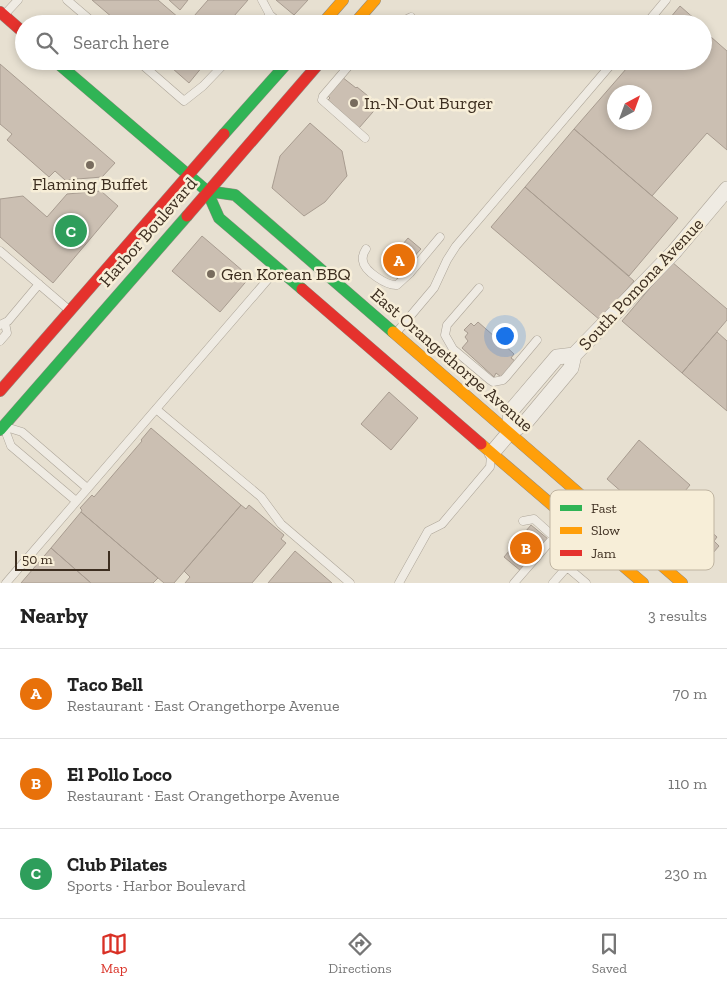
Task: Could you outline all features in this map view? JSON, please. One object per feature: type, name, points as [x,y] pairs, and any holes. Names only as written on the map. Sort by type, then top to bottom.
[{"type":"main road","points":[[330,15],[344,0]]},
{"type":"main road","points":[[362,15],[374,0]]},
{"type":"main road","points":[[2,14],[15,25]]},
{"type":"main road","points":[[65,70],[206,191],[219,218],[550,503]]},
{"type":"main road","name":"Harbor Boulevard","points":[[0,391],[187,175],[281,70]]},
{"type":"main road","name":"Harbor Boulevard","points":[[1,426],[313,70]]},
{"type":"main road","name":"East Orangethorpe Avenue","points":[[206,191],[235,195],[575,490]]},
{"type":"main road","points":[[628,570],[643,583]]},
{"type":"main road","name":"East Orangethorpe Avenue","points":[[667,570],[682,583]]},
{"type":"street","name":"South Pomona Avenue","points":[[492,453],[509,433],[525,423],[566,375],[571,368],[574,355],[674,252],[727,189]]},
{"type":"lane","points":[[2,14],[18,0]]},
{"type":"lane","points":[[67,0],[84,15]]},
{"type":"lane","points":[[262,0],[270,15]]},
{"type":"lane","points":[[654,15],[666,0]]},
{"type":"lane","points":[[148,70],[184,101],[203,86],[218,70]]},
{"type":"lane","points":[[345,70],[323,96],[322,100],[365,138]]},
{"type":"lane","points":[[395,334],[434,288],[456,246],[606,70]]},
{"type":"lane","points":[[366,249],[363,261],[365,266],[386,283],[397,284],[410,273],[440,237]]},
{"type":"lane","points":[[0,250],[70,311]]},
{"type":"lane","points":[[6,583],[277,268]]},
{"type":"lane","points":[[0,341],[7,332],[2,324],[39,284]]},
{"type":"lane","points":[[479,288],[445,329],[447,341],[453,349],[490,380],[498,382],[506,378],[537,340]]},
{"type":"lane","points":[[156,409],[261,497],[282,524],[350,583]]},
{"type":"lane","points":[[1,426],[22,432],[87,488]]},
{"type":"lane","points":[[1,426],[11,446],[76,501]]},
{"type":"lane","points":[[400,583],[428,530],[442,524],[490,467],[492,453]]},
{"type":"lane","points":[[523,521],[534,519],[550,533]]},
{"type":"lane","points":[[514,583],[550,542]]},
{"type":"lane","points":[[553,583],[564,570]]},
{"type":"lane","points":[[571,570],[586,583]]},
{"type":"building","points":[[92,0],[158,0],[176,15],[110,15]]},
{"type":"building","points":[[169,0],[188,0],[180,10]]},
{"type":"building","points":[[208,0],[248,0],[235,15],[195,15]]},
{"type":"building","points":[[276,0],[308,0],[294,15]]},
{"type":"building","points":[[680,6],[690,15],[672,15]]},
{"type":"building","points":[[712,38],[727,51],[727,150],[707,133],[652,196],[574,129],[607,91],[607,130],[652,130],[652,85],[612,85],[625,70],[712,70]]},
{"type":"building","points":[[0,64],[115,163],[102,177],[65,180],[55,171],[49,177],[7,140],[12,134],[0,124]]},
{"type":"building","points":[[174,70],[200,70],[189,83]]},
{"type":"building","name":"In-N-Out Burger","points":[[342,77],[379,105],[359,128],[328,100],[330,98],[327,95]]},
{"type":"building","points":[[310,123],[342,151],[347,176],[325,202],[304,216],[272,188],[280,156]]},
{"type":"building","points":[[574,129],[678,218],[629,276],[525,187]]},
{"type":"building","points":[[525,187],[634,281],[600,320],[491,227]]},
{"type":"building","points":[[101,191],[118,206],[53,283],[0,237],[0,199],[23,196],[47,217],[67,194]]},
{"type":"building","name":"Gen Korean BBQ","points":[[202,236],[250,277],[220,312],[172,271]]},
{"type":"building","points":[[408,238],[421,249],[409,262],[412,264],[398,279],[382,265],[394,249],[397,251]]},
{"type":"building","points":[[672,262],[727,309],[727,320],[682,373],[622,321]]},
{"type":"building","points":[[478,322],[503,341],[501,342],[514,354],[511,358],[515,361],[501,377],[496,373],[494,377],[462,348],[468,341],[465,337],[468,333],[464,330],[471,323],[474,326]]},
{"type":"building","points":[[717,332],[727,341],[727,411],[682,373]]},
{"type":"building","points":[[389,392],[418,418],[391,450],[361,424]]},
{"type":"building","points":[[151,428],[241,505],[174,583],[164,583],[81,512],[80,508],[92,495],[94,497]]},
{"type":"building","points":[[639,440],[690,485],[686,490],[619,490],[607,479]]},
{"type":"building","points":[[241,505],[246,509],[249,505],[284,535],[281,539],[286,543],[252,583],[185,583],[190,577],[184,571]]},
{"type":"building","points":[[81,512],[158,578],[153,583],[91,583],[51,548]]},
{"type":"building","points":[[531,525],[548,539],[521,571],[504,557]]},
{"type":"building","points":[[714,541],[719,546],[714,552]]},
{"type":"building","points":[[51,548],[91,583],[21,583]]},
{"type":"building","points":[[295,551],[332,583],[268,583]]},
{"type":"traffic: fast","points":[[66,70],[207,191],[219,218],[302,289]]},
{"type":"traffic: fast","points":[[224,134],[281,70]]},
{"type":"traffic: fast","points":[[207,191],[235,195],[393,332]]},
{"type":"traffic: fast","points":[[0,430],[187,216]]},
{"type":"traffic: slow","points":[[330,15],[343,0]]},
{"type":"traffic: slow","points":[[362,15],[375,0]]},
{"type":"traffic: slow","points":[[393,332],[575,490]]},
{"type":"traffic: slow","points":[[481,444],[550,503]]},
{"type":"traffic: slow","points":[[628,570],[643,583]]},
{"type":"traffic: slow","points":[[667,570],[682,583]]},
{"type":"traffic: jam","points":[[0,12],[15,25]]},
{"type":"traffic: jam","points":[[187,216],[313,70]]},
{"type":"traffic: jam","points":[[0,391],[224,134]]},
{"type":"traffic: jam","points":[[302,289],[481,444]]},
{"type":"place","name":"In-N-Out Burger","points":[[354,103]]},
{"type":"place","name":"Flaming Buffet","points":[[90,165]]},
{"type":"place","name":"Club Pilates","points":[[71,231]]},
{"type":"place","name":"Taco Bell","points":[[399,260]]},
{"type":"place","name":"Gen Korean BBQ","points":[[211,274]]},
{"type":"place","name":"El Pollo Loco","points":[[526,548]]}]
